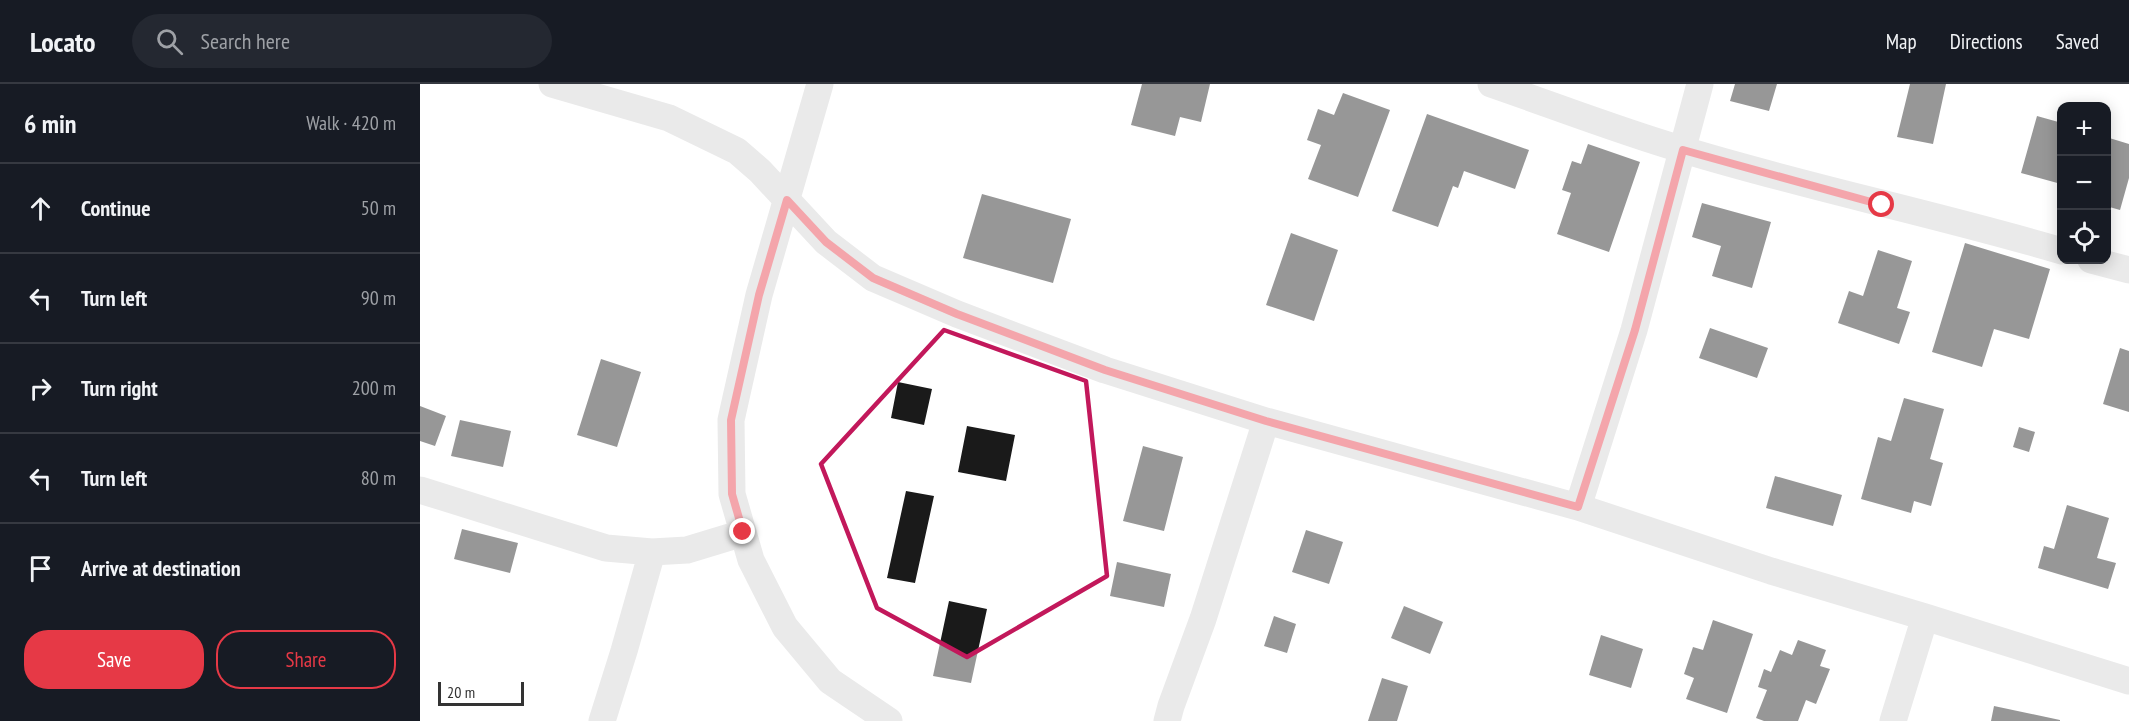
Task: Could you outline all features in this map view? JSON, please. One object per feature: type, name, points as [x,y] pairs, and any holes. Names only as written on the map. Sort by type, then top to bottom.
[{"type":"street","points":[[552,84],[669,118],[737,151],[826,242],[873,278],[957,314],[1105,370],[1266,421],[1578,507],[1771,571],[2129,681]]},
{"type":"street","points":[[820,84],[759,295],[731,420],[732,494],[751,560],[785,627],[830,681],[889,721]]},
{"type":"street","points":[[1491,84],[1683,150],[1882,205],[2005,234],[2057,250]]},
{"type":"street","points":[[1578,507],[1635,330],[1700,84]]},
{"type":"street","points":[[2106,264],[2129,270]]},
{"type":"street","points":[[1167,721],[1203,619],[1266,421]]},
{"type":"street","points":[[420,490],[606,548],[652,552],[687,550],[743,532]]},
{"type":"street","points":[[602,721],[652,552]]},
{"type":"street","points":[[1893,721],[1925,617]]},
{"type":"highlighted area","points":[[944,330],[1086,381],[1107,576],[967,657],[877,608],[821,464]]},
{"type":"building","points":[[1142,84],[1210,84],[1201,122],[1180,117],[1175,136],[1131,125]]},
{"type":"building","points":[[1735,84],[1777,84],[1769,111],[1730,101]]},
{"type":"building","points":[[1910,84],[1946,84],[1933,144],[1897,137]]},
{"type":"building","points":[[1343,93],[1390,110],[1358,197],[1308,179],[1321,145],[1307,140],[1318,109],[1334,115]]},
{"type":"building","points":[[1427,114],[1529,150],[1515,189],[1464,171],[1458,188],[1453,186],[1438,227],[1392,211]]},
{"type":"building","points":[[2037,116],[2057,122],[2057,183],[2021,173]]},
{"type":"building","points":[[2111,139],[2129,144],[2129,178],[2120,210],[2111,207]]},
{"type":"building","points":[[1588,144],[1640,162],[1609,252],[1557,234],[1571,193],[1562,190],[1572,161],[1581,164]]},
{"type":"building","points":[[982,194],[1071,219],[1053,283],[963,258]]},
{"type":"building","points":[[1702,203],[1771,222],[1752,288],[1712,276],[1721,246],[1692,237]]},
{"type":"building","points":[[1291,233],[1338,250],[1314,321],[1266,305]]},
{"type":"building","points":[[1965,243],[2050,269],[2029,339],[1994,329],[1982,367],[1932,352]]},
{"type":"building","points":[[1878,250],[1912,261],[1897,308],[1910,312],[1899,344],[1838,323],[1849,291],[1863,296]]},
{"type":"building","points":[[1710,328],[1768,348],[1757,378],[1699,358]]},
{"type":"building","points":[[2120,348],[2129,351],[2129,412],[2103,404]]},
{"type":"building","points":[[601,359],[641,372],[617,447],[577,435]]},
{"type":"building","points":[[898,382],[932,389],[924,425],[891,418]]},
{"type":"building","points":[[1904,398],[1944,409],[1930,459],[1943,463],[1931,506],[1914,501],[1911,513],[1861,499],[1878,437],[1891,441]]},
{"type":"building","points":[[420,406],[446,416],[435,446],[420,441]]},
{"type":"building","points":[[460,420],[511,431],[503,467],[451,456]]},
{"type":"building","points":[[967,426],[1015,435],[1006,481],[958,472]]},
{"type":"building","points":[[2019,427],[2035,432],[2029,452],[2013,447]]},
{"type":"building","points":[[1143,446],[1183,457],[1164,531],[1123,521]]},
{"type":"building","points":[[1775,476],[1842,495],[1833,526],[1766,508]]},
{"type":"building","points":[[906,491],[934,496],[915,583],[887,578]]},
{"type":"building","points":[[2067,505],[2109,518],[2097,558],[2116,563],[2108,589],[2038,568],[2044,546],[2054,549]]},
{"type":"building","points":[[462,529],[518,543],[510,573],[454,559]]},
{"type":"building","points":[[1306,530],[1343,542],[1329,584],[1292,572]]},
{"type":"building","points":[[1117,562],[1171,574],[1164,607],[1110,596]]},
{"type":"building","points":[[949,601],[987,609],[971,683],[933,676]]},
{"type":"building","points":[[1404,606],[1443,622],[1430,654],[1391,638]]},
{"type":"building","points":[[1274,616],[1296,624],[1287,653],[1264,646]]},
{"type":"building","points":[[1713,620],[1753,634],[1727,713],[1686,699],[1694,678],[1684,674],[1693,647],[1703,650]]},
{"type":"building","points":[[1601,635],[1643,649],[1631,688],[1589,675]]},
{"type":"building","points":[[1798,640],[1826,650],[1820,666],[1830,669],[1816,704],[1806,700],[1798,721],[1764,721],[1756,718],[1767,690],[1758,687],[1764,669],[1771,672],[1780,650],[1792,655]]},
{"type":"building","points":[[1382,678],[1408,686],[1397,721],[1368,721]]},
{"type":"building","points":[[1994,706],[2060,720],[2060,721],[1991,721]]},
{"type":"route","points":[[743,532],[732,494],[731,420],[759,295],[787,200],[826,242],[873,278],[957,314],[1105,370],[1266,421],[1578,507],[1635,330],[1683,150],[1882,205]]}]
